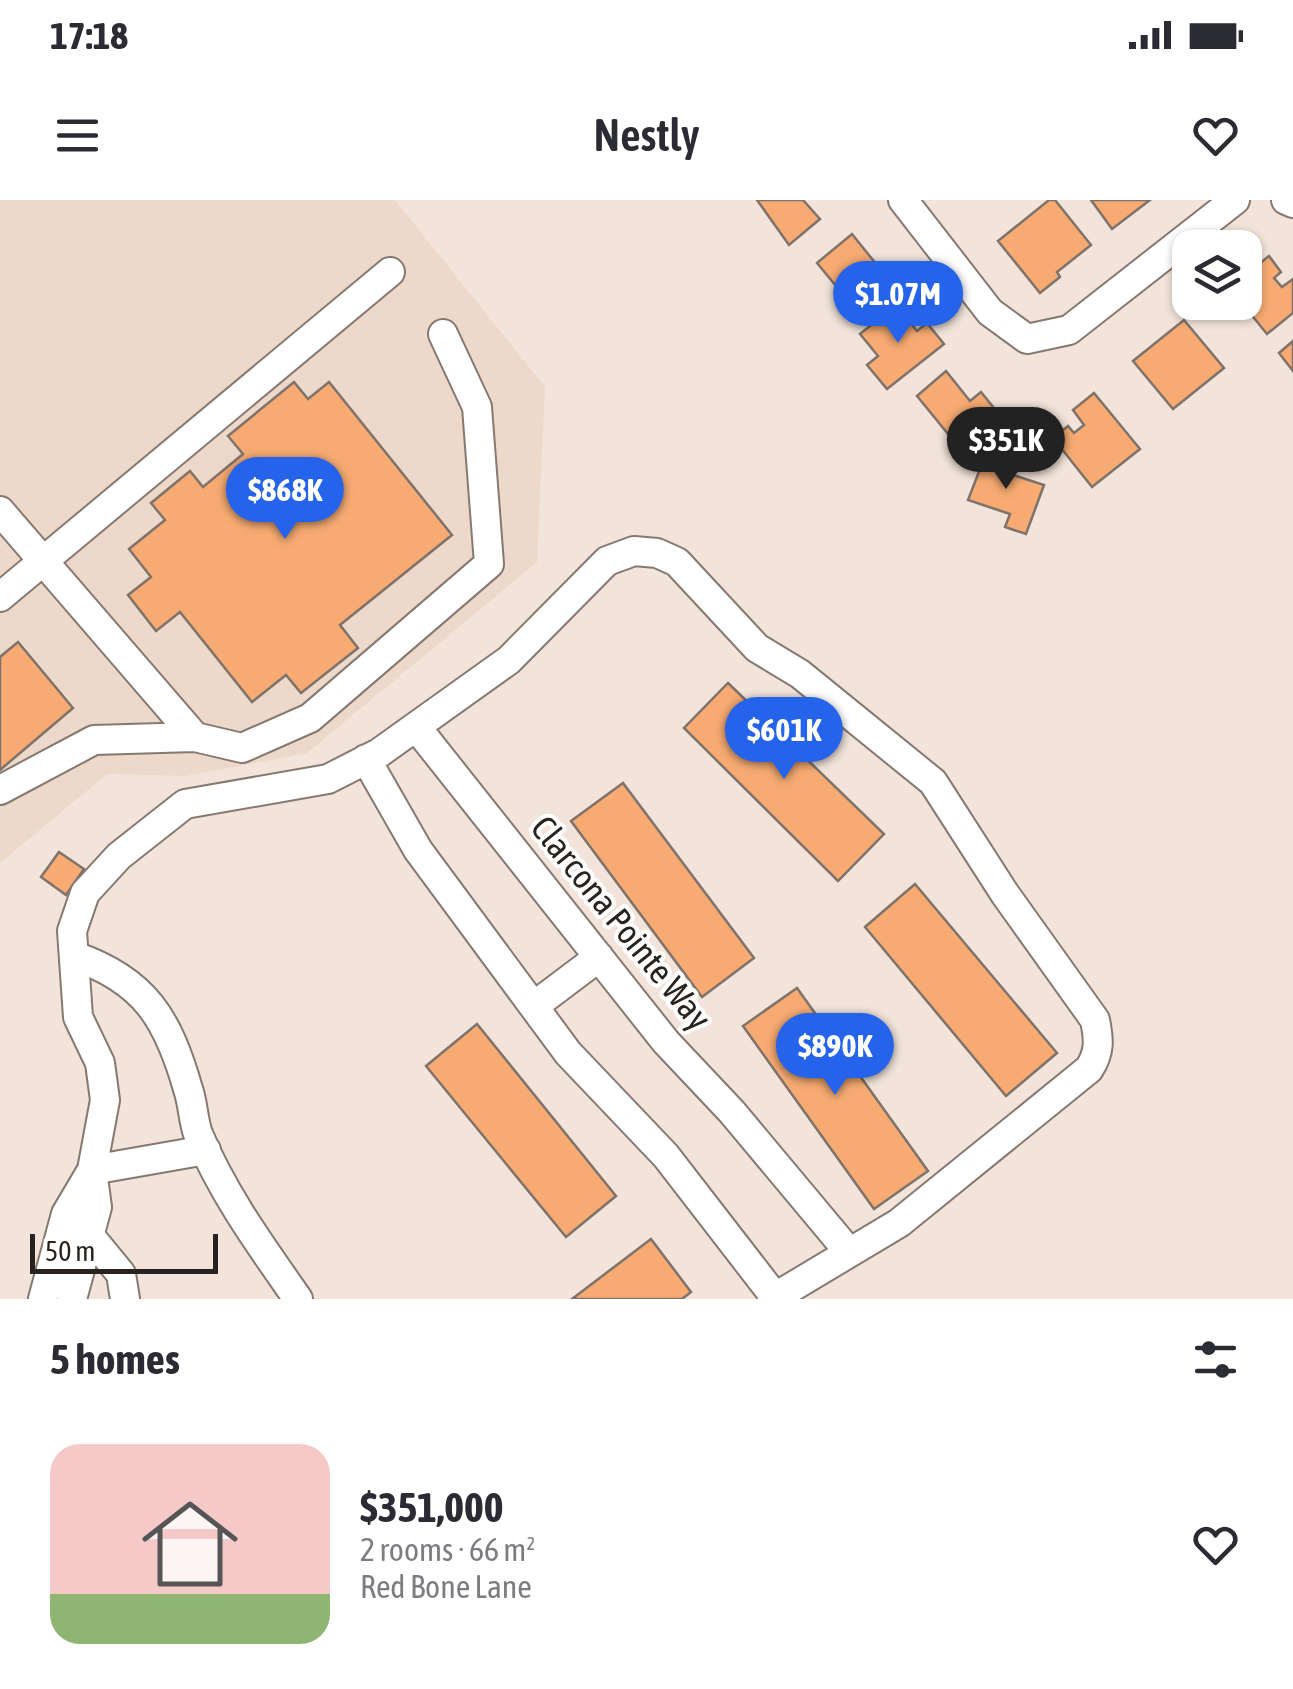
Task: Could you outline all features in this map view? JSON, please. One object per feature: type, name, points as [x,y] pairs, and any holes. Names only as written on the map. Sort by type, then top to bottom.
[{"type":"street","points":[[903,200],[990,312],[1027,339],[1069,330],[1136,273],[1236,200]]},
{"type":"street","points":[[1286,200],[1293,203]]},
{"type":"street","points":[[0,597],[390,272]]},
{"type":"street","points":[[0,790],[94,740],[194,738],[242,748],[310,718],[489,564],[477,406],[443,334]]},
{"type":"street","points":[[0,511],[194,738]]},
{"type":"street","points":[[72,1299],[97,1207],[92,1170],[105,1100],[100,1064],[78,1017],[72,930],[85,893],[120,856],[185,804],[328,778],[417,728],[509,660],[607,561],[634,550],[657,553],[677,562],[757,648],[800,674],[933,782],[1004,894],[1095,1020],[1099,1051],[1089,1070],[899,1223],[773,1298],[666,1156],[568,1052],[418,850],[366,759]]},
{"type":"street","name":"Clarcona Pointe Way","points":[[417,728],[666,1042],[732,1112],[849,1252]]},
{"type":"street","points":[[74,956],[117,974],[150,1002],[182,1068],[206,1150],[236,1210],[298,1299]]},
{"type":"street","points":[[534,1006],[599,957]]},
{"type":"street","points":[[44,1299],[66,1214],[92,1170],[206,1150]]},
{"type":"street","points":[[89,1235],[121,1274],[125,1299]]},
{"type":"shaded area","points":[[0,200],[395,200],[545,387],[537,562],[307,753],[186,776],[107,774],[0,863]]},
{"type":"building","points":[[757,200],[803,200],[820,219],[789,245]]},
{"type":"building","points":[[1049,200],[1055,200],[1091,245],[1057,272],[1060,277],[1040,293],[998,241]]},
{"type":"building","points":[[1091,200],[1150,200],[1112,229]]},
{"type":"building","points":[[852,234],[885,275],[850,303],[817,263]]},
{"type":"building","points":[[1269,256],[1281,272],[1274,278],[1282,287],[1293,279],[1293,313],[1267,334],[1256,320],[1262,320],[1262,262]]},
{"type":"building","points":[[896,305],[917,331],[927,323],[944,344],[887,389],[867,365],[878,356],[860,334]]},
{"type":"building","points":[[1184,320],[1224,368],[1173,409],[1133,361]]},
{"type":"building","points":[[1293,341],[1293,371],[1279,353]]},
{"type":"building","points":[[946,371],[970,401],[981,392],[998,413],[957,445],[917,396]]},
{"type":"building","points":[[294,382],[308,399],[329,382],[452,535],[340,625],[358,648],[301,693],[286,675],[252,702],[180,612],[156,631],[128,595],[151,577],[129,549],[165,520],[151,503],[190,471],[203,487],[243,454],[228,436]]},
{"type":"building","points":[[1094,393],[1140,449],[1092,487],[1053,438],[1068,426],[1074,433],[1084,425],[1073,410]]},
{"type":"building","points":[[987,451],[1012,459],[1007,473],[1044,485],[1026,534],[1005,527],[1010,514],[968,500]]},
{"type":"building","points":[[18,642],[73,708],[0,770],[0,657]]},
{"type":"building","points":[[728,683],[884,834],[838,881],[684,728]]},
{"type":"building","points":[[623,783],[754,958],[702,997],[571,821]]},
{"type":"building","points":[[59,852],[84,869],[66,895],[41,877]]},
{"type":"building","points":[[915,884],[1057,1053],[1006,1096],[865,927]]},
{"type":"building","points":[[797,988],[928,1171],[874,1209],[743,1026]]},
{"type":"building","points":[[477,1024],[616,1196],[566,1237],[426,1066]]},
{"type":"building","points":[[651,1239],[691,1292],[682,1299],[572,1299]]}]
